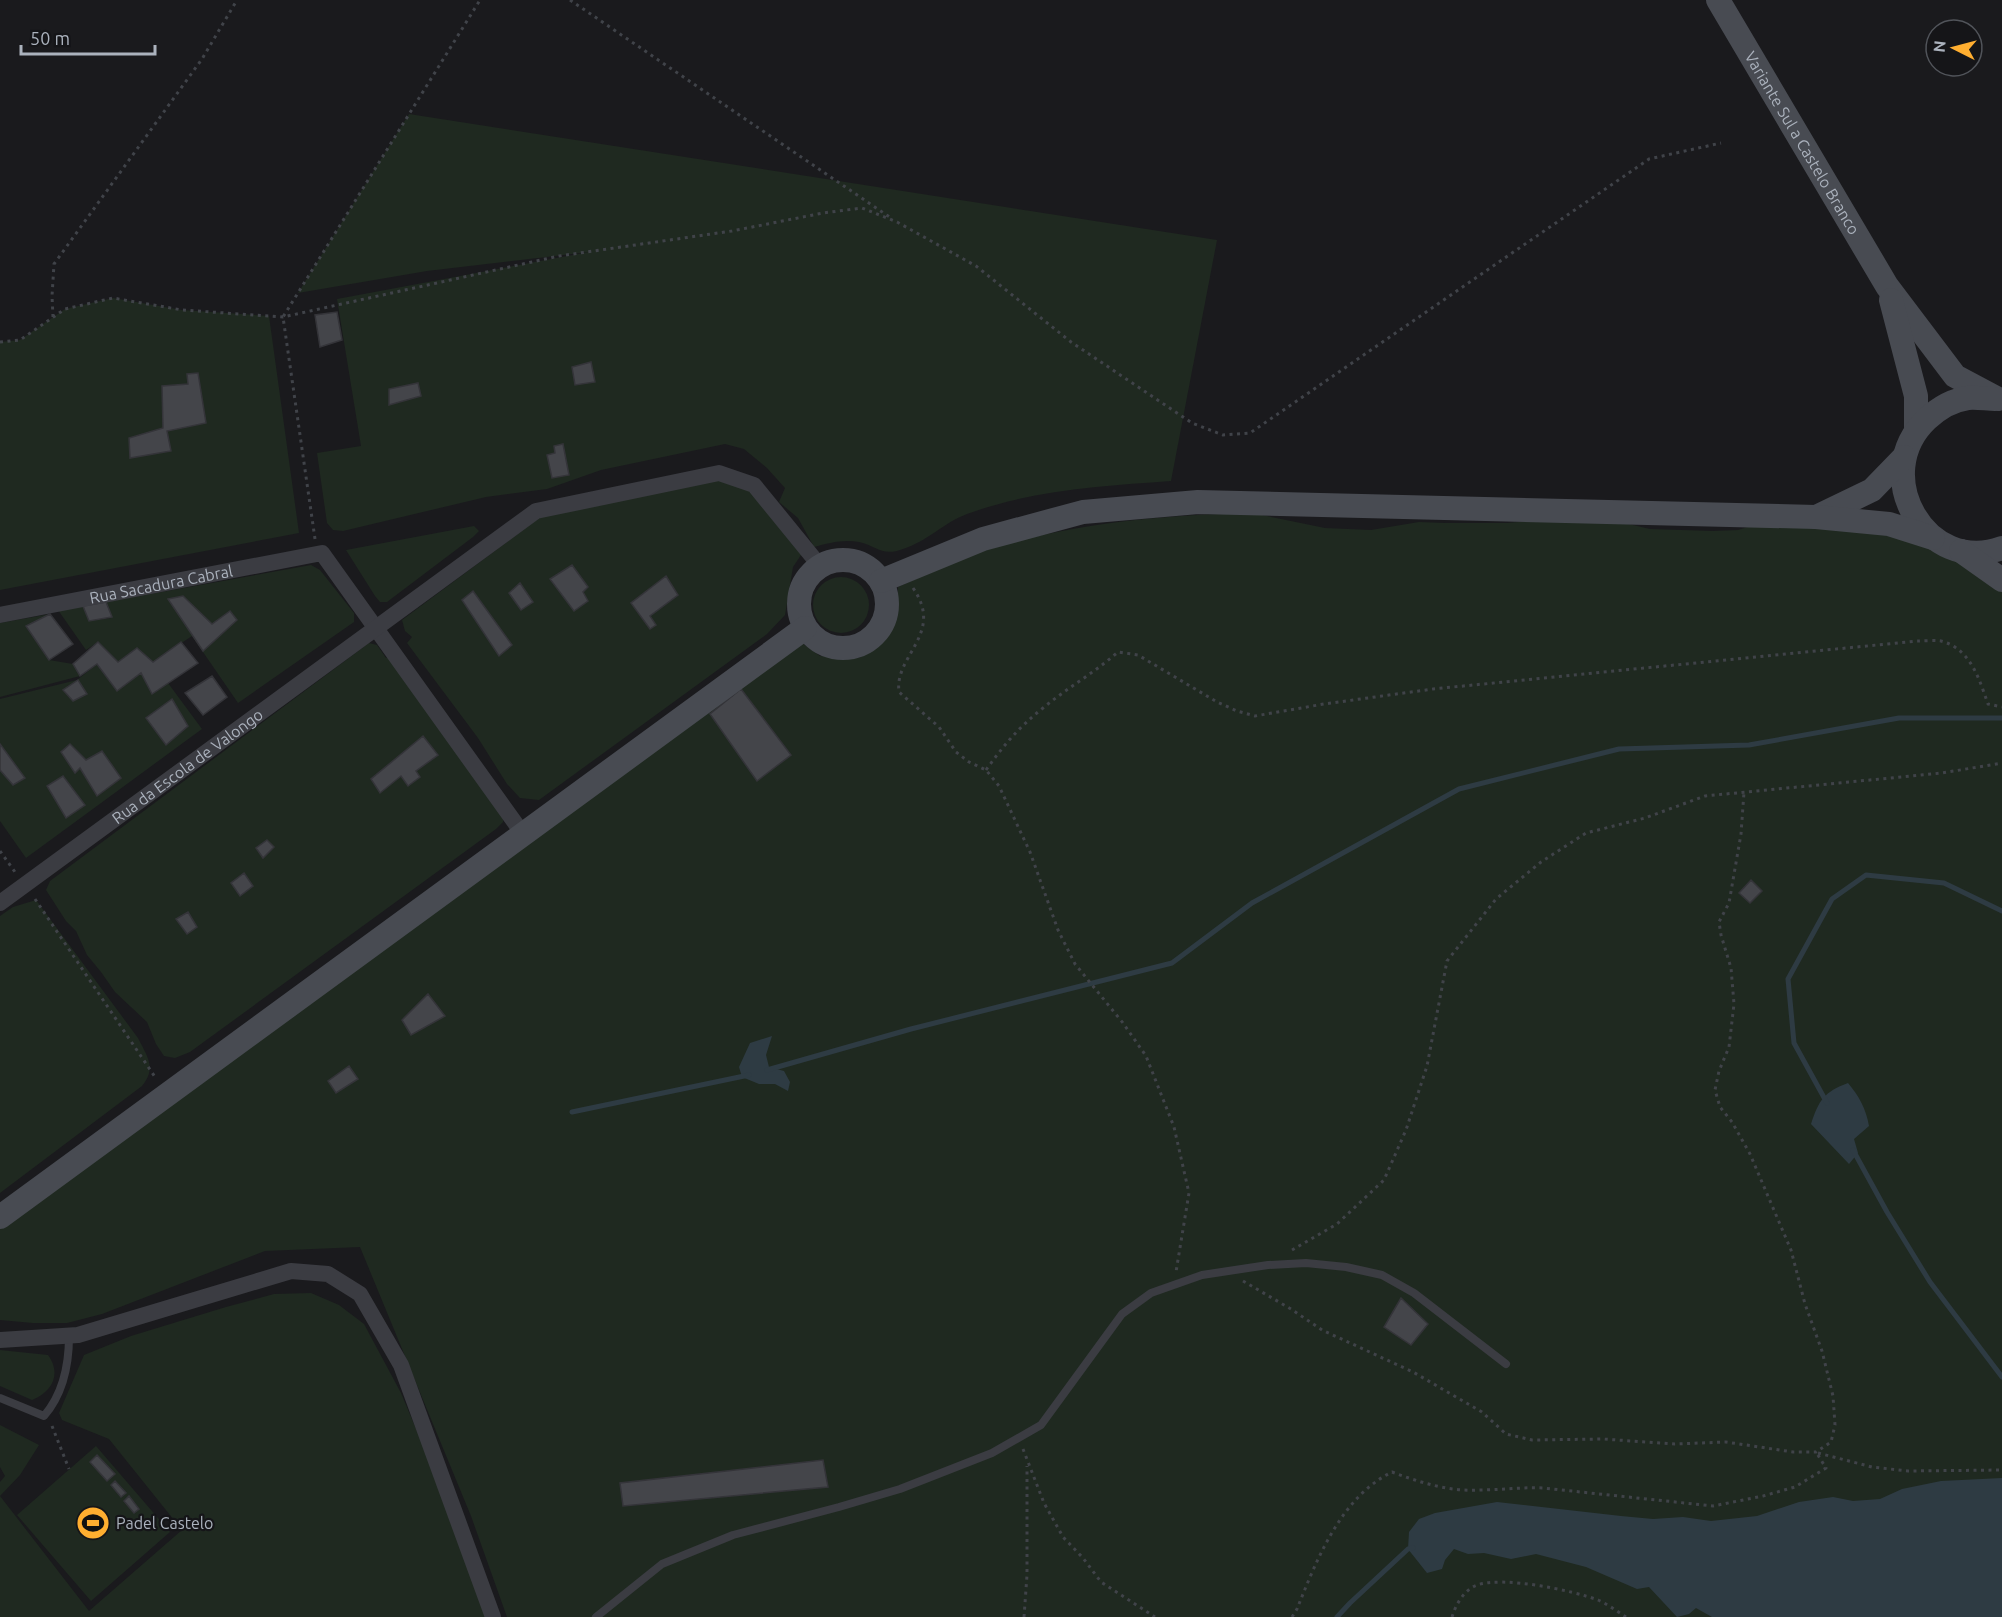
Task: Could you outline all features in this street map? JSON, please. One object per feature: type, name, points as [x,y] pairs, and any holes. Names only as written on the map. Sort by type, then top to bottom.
[{"type":"street","name":"Variante Sul a Castelo Branco","points":[[1718,0],[1887,286]]},
{"type":"street","points":[[1887,286],[1955,376],[2000,400]]},
{"type":"street","points":[[1887,286],[1916,396],[1917,429]]},
{"type":"street","points":[[1816,517],[1872,490],[1904,457],[1917,429],[1939,409],[1967,398],[2000,400]]},
{"type":"street","points":[[1904,457],[1902,487],[1913,516],[1933,538]]},
{"type":"street","name":"Rua da Escola de Valongo","points":[[0,903],[536,511],[719,473],[753,485],[820,566]]},
{"type":"street","points":[[890,577],[884,621],[866,642],[853,648],[832,647],[814,638],[805,628],[800,615],[799,601],[802,587],[809,575],[820,566],[833,561],[846,560],[860,563],[890,577],[983,539],[1083,512],[1198,502],[1816,517],[1889,524],[1933,538],[1961,551],[2002,580]]},
{"type":"street","points":[[1961,551],[1991,552],[2002,548]]},
{"type":"street","points":[[322,554],[523,834]]},
{"type":"street","name":"Rua Sacadura Cabral","points":[[0,615],[322,554]]},
{"type":"street","points":[[0,1217],[805,628]]},
{"type":"street","points":[[0,1340],[78,1335],[291,1271],[328,1274],[360,1294],[401,1365],[493,1617]]},
{"type":"lane","points":[[596,1617],[662,1564],[733,1535],[839,1508],[900,1489],[992,1453],[1041,1425],[1122,1314],[1150,1293],[1202,1275],[1268,1265],[1306,1263],[1346,1267],[1382,1275],[1414,1293],[1506,1364]]},
{"type":"lane","points":[[0,1398],[44,1416],[55,1403],[69,1358],[69,1336]]},
{"type":"path","points":[[53,317],[54,264],[202,59],[237,0]]},
{"type":"path","points":[[322,554],[314,537],[282,317],[480,0]]},
{"type":"path","points":[[570,0],[897,222],[976,266],[1071,342],[1192,423],[1223,435],[1250,433],[1649,159],[1721,143]]},
{"type":"path","points":[[0,342],[20,340],[65,309],[113,298],[182,310],[282,317],[559,256],[732,231],[823,213],[862,208],[897,222]]},
{"type":"path","points":[[890,577],[915,590],[921,605],[923,620],[918,642],[897,682],[898,692],[939,727],[956,752],[969,762],[986,770],[999,786],[1029,852],[1058,930],[1075,964],[1141,1048],[1163,1095],[1174,1127],[1189,1193],[1173,1285]]},
{"type":"path","points":[[986,770],[1008,740],[1037,713],[1118,652],[1138,655],[1217,702],[1254,716],[1432,689],[1917,641],[1940,641],[1958,648],[1976,669],[1989,704],[2002,707]]},
{"type":"path","points":[[1285,1253],[1337,1224],[1384,1180],[1406,1130],[1427,1066],[1447,961],[1496,899],[1541,862],[1586,833],[1645,818],[1705,796],[1942,773],[2002,763]]},
{"type":"path","points":[[1744,792],[1741,834],[1729,903],[1719,922],[1731,968],[1734,1004],[1729,1047],[1719,1071],[1715,1090],[1720,1107],[1732,1122],[1750,1154],[1787,1240],[1805,1304],[1822,1351],[1833,1396],[1835,1425],[1831,1442],[1816,1452]]},
{"type":"path","points":[[0,851],[167,1094]]},
{"type":"path","points":[[1223,1272],[1270,1296],[1323,1330],[1413,1372],[1482,1412],[1506,1434],[1532,1440],[1603,1439],[1675,1444],[1726,1442],[1793,1452],[1816,1452],[1872,1467],[1908,1471],[2002,1470]]},
{"type":"path","points":[[47,1413],[69,1469]]},
{"type":"path","points":[[1020,1437],[1044,1503],[1063,1537],[1101,1582],[1155,1617]]},
{"type":"path","points":[[1292,1617],[1323,1549],[1351,1506],[1382,1477],[1392,1472],[1440,1487],[1476,1491],[1520,1486],[1713,1506],[1796,1487],[1826,1468],[1816,1452]]},
{"type":"path","points":[[1024,1617],[1027,1575],[1028,1462]]},
{"type":"path","points":[[1452,1617],[1455,1606],[1464,1595],[1476,1586],[1494,1582],[1566,1591],[1600,1601],[1626,1617]]},
{"type":"green space","points":[[409,114],[1217,240],[1171,481],[1068,490],[1017,499],[967,514],[920,542],[896,551],[880,550],[853,541],[814,547],[798,518],[779,502],[785,488],[767,468],[744,449],[725,444],[601,470],[547,489],[486,497],[343,531],[333,530],[327,523],[317,453],[361,446],[337,299],[589,252],[427,271],[298,293]]},
{"type":"green space","points":[[113,298],[182,310],[269,316],[299,533],[0,590],[0,342],[20,340],[65,309]]},
{"type":"green space","points":[[719,473],[754,485],[805,549],[793,567],[785,615],[767,634],[539,800],[520,798],[507,784],[478,738],[407,643],[412,637],[405,631],[402,620],[554,507]]},
{"type":"green space","points":[[1252,513],[1325,528],[1371,530],[1419,522],[1507,523],[1552,519],[1620,522],[1650,529],[1713,531],[1738,530],[1757,524],[1889,524],[2002,584],[2002,1617],[507,1617],[471,1516],[360,1247],[265,1251],[102,1314],[67,1323],[0,1320],[0,1217],[802,643],[820,656],[859,658],[880,645],[891,628],[898,587],[945,565],[1008,544],[1042,535],[1112,523],[1182,516]]},
{"type":"green space","points":[[474,526],[479,531],[473,537],[387,602],[380,602],[375,596],[346,550]]},
{"type":"green space","points":[[311,565],[320,570],[354,613],[354,622],[238,703],[192,636],[153,662],[137,648],[118,662],[98,642],[86,650],[58,610],[83,606],[89,621],[111,618],[106,602]]},
{"type":"green space","points":[[841,577],[852,579],[861,585],[867,594],[869,605],[867,616],[861,625],[852,631],[841,633],[830,631],[821,625],[815,616],[813,605],[815,594],[821,585],[830,579]]},
{"type":"green space","points":[[50,614],[26,627],[49,660],[73,664],[80,676],[0,697],[0,623]]},
{"type":"green space","points":[[369,643],[377,645],[386,658],[395,654],[504,807],[503,822],[190,1052],[175,1058],[164,1056],[147,1022],[115,992],[87,955],[76,931],[66,921],[46,890],[50,881]]},
{"type":"green space","points":[[97,664],[117,691],[141,673],[168,683],[202,729],[26,858],[0,821],[0,770],[13,784],[0,744],[0,699],[77,680]]},
{"type":"green space","points":[[36,900],[138,1038],[150,1068],[147,1080],[142,1086],[0,1193],[0,916],[13,907]]},
{"type":"green space","points":[[311,1293],[339,1305],[364,1324],[401,1393],[493,1613],[492,1617],[0,1617],[0,1496],[89,1611],[182,1530],[109,1439],[62,1420],[59,1413],[84,1355],[131,1336],[226,1307],[274,1294]]},
{"type":"green space","points":[[0,1350],[48,1355],[54,1369],[53,1382],[50,1387],[32,1400],[0,1386]]},
{"type":"green space","points":[[0,1425],[39,1445],[20,1475],[0,1496],[0,1482],[5,1476],[0,1467]]},
{"type":"green space","name":"Padel Castelo","points":[[96,1446],[170,1532],[91,1601],[17,1515]]},
{"type":"shaded area","points":[[772,1036],[766,1055],[769,1067],[784,1071],[790,1082],[788,1091],[775,1084],[759,1084],[742,1077],[739,1067],[750,1043]]},
{"type":"shaded area","points":[[1848,1083],[1862,1103],[1869,1126],[1854,1139],[1858,1153],[1849,1164],[1811,1124],[1823,1098]]},
{"type":"shaded area","points":[[2002,1478],[2002,1617],[1712,1617],[1696,1608],[1689,1614],[1677,1617],[1649,1587],[1637,1589],[1586,1567],[1536,1554],[1511,1559],[1484,1553],[1468,1554],[1454,1549],[1445,1560],[1442,1569],[1427,1573],[1408,1549],[1409,1532],[1419,1519],[1435,1513],[1497,1502],[1653,1519],[1683,1517],[1711,1521],[1757,1516],[1799,1502],[1833,1497],[1853,1501],[1880,1499],[1902,1489],[1941,1481]]},
{"type":"building","points":[[337,312],[342,340],[320,347],[315,315]]},
{"type":"building","points":[[591,362],[595,382],[575,385],[572,367]]},
{"type":"building","points":[[198,373],[206,423],[167,431],[171,451],[130,458],[129,438],[163,428],[162,386],[188,384],[187,374]]},
{"type":"building","points":[[418,383],[421,396],[389,405],[389,389]]},
{"type":"building","points":[[563,444],[569,475],[552,478],[547,455],[555,453],[554,446]]},
{"type":"building","points":[[572,565],[588,587],[583,592],[588,601],[574,611],[550,579]]},
{"type":"building","points":[[666,576],[678,595],[650,616],[656,625],[650,629],[631,603]]},
{"type":"building","points":[[520,583],[533,602],[521,610],[509,593]]},
{"type":"building","points":[[473,591],[512,645],[499,656],[462,600]]},
{"type":"building","points":[[183,596],[212,624],[230,611],[237,620],[203,651],[168,599]]},
{"type":"building","points":[[106,602],[112,617],[89,621],[83,606]]},
{"type":"building","points":[[50,614],[73,644],[49,660],[26,626]]},
{"type":"building","points":[[98,642],[118,662],[137,648],[153,662],[181,642],[198,663],[152,694],[141,673],[117,691],[97,664],[80,676],[73,664]]},
{"type":"building","points":[[212,676],[227,697],[203,715],[185,693]]},
{"type":"building","points":[[78,680],[87,694],[73,701],[63,690]]},
{"type":"building","points":[[741,689],[791,755],[757,781],[710,714]]},
{"type":"building","points":[[172,699],[188,726],[166,745],[146,718]]},
{"type":"building","points":[[423,736],[438,755],[416,771],[420,777],[408,786],[401,776],[380,793],[371,779]]},
{"type":"building","points":[[0,744],[25,778],[13,785],[0,770]]},
{"type":"building","points":[[70,744],[86,760],[102,751],[121,778],[97,796],[80,768],[75,773],[61,752]]},
{"type":"building","points":[[63,776],[85,805],[66,818],[47,786]]},
{"type":"building","points":[[267,840],[274,847],[263,858],[256,848]]},
{"type":"building","points":[[244,873],[253,886],[240,896],[231,883]]},
{"type":"building","points":[[1751,880],[1762,891],[1750,903],[1739,893]]},
{"type":"building","points":[[188,912],[197,927],[187,934],[176,919]]},
{"type":"building","points":[[428,994],[445,1016],[411,1035],[402,1020]]},
{"type":"building","points":[[349,1066],[358,1079],[336,1093],[328,1081]]},
{"type":"building","points":[[1401,1298],[1428,1324],[1411,1345],[1384,1327]]},
{"type":"building","points":[[97,1455],[115,1474],[107,1481],[90,1462]]},
{"type":"building","points":[[823,1460],[828,1487],[623,1506],[620,1483]]},
{"type":"building","points":[[115,1481],[126,1493],[121,1497],[111,1485]]},
{"type":"building","points":[[129,1496],[139,1509],[134,1513],[124,1501]]},
{"type":"waterway","points":[[767,1070],[911,1029],[1172,963],[1252,903],[1459,789],[1619,749],[1749,745],[1899,718],[2002,718]]},
{"type":"waterway","points":[[1827,1103],[1794,1043],[1788,979],[1832,899],[1866,875],[1944,883],[2002,911]]},
{"type":"waterway","points":[[572,1112],[749,1075]]},
{"type":"waterway","points":[[1853,1150],[1887,1212],[1930,1282],[2002,1377]]},
{"type":"waterway","points":[[1337,1617],[1408,1549],[1413,1548]]},
{"type":"place","name":"Padel Castelo","points":[[93,1523]]}]
